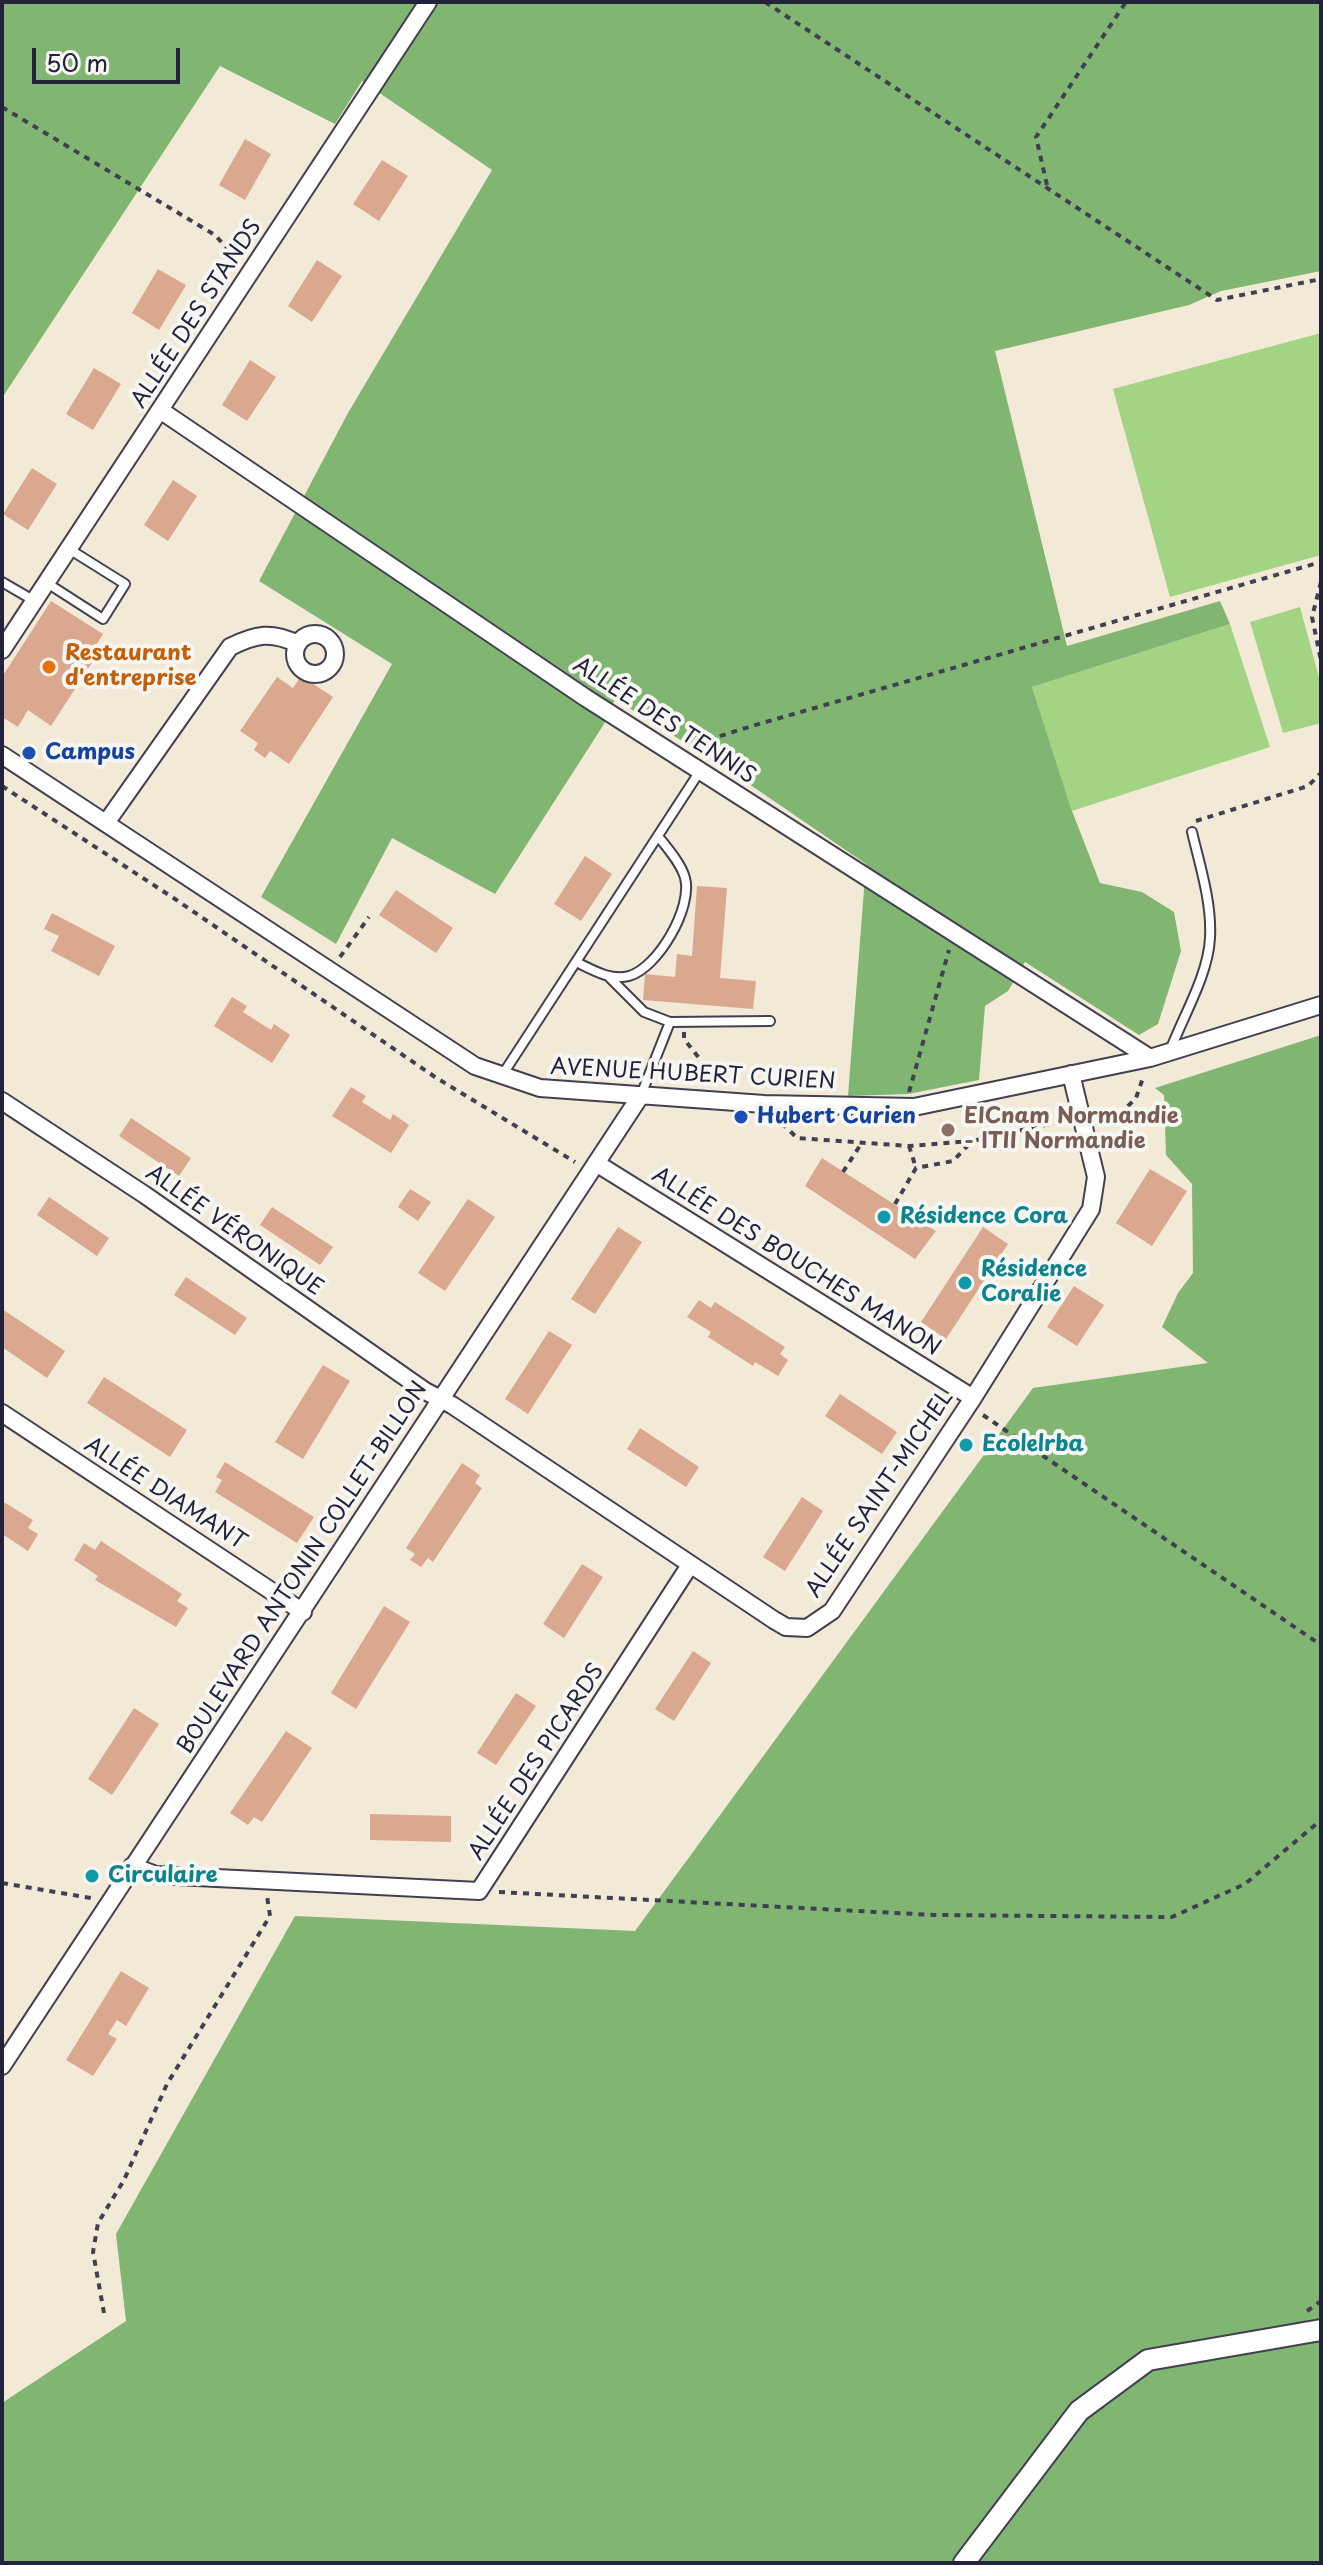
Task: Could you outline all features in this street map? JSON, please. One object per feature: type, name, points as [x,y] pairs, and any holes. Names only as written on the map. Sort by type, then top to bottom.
[{"type":"street","name":"ALLÉE DES STANDS","points":[[2,650],[428,2]]},
{"type":"street","name":"ALLÉE DES TENNIS","points":[[160,410],[694,767],[1150,1058]]},
{"type":"street","points":[[106,823],[230,647],[255,635],[278,635],[298,644]]},
{"type":"street","name":"AVENUE HUBERT CURIEN","points":[[2,755],[475,1066],[500,1077],[540,1088],[697,1101],[914,1107],[1150,1058],[1321,1005]]},
{"type":"street","name":"ALLÉE SAINT-MICHEL","points":[[440,1399],[786,1627],[807,1628],[832,1611],[1091,1209],[1096,1177],[1071,1074]]},
{"type":"street","name":"BOULEVARD ANTONIN COLLET-BILLON","points":[[2,2066],[641,1095]]},
{"type":"street","name":"ALLÉE VÉRONIQUE","points":[[2,1101],[145,1195],[440,1399]]},
{"type":"street","name":"ALLÉE DES BOUCHES MANON","points":[[593,1167],[970,1401]]},
{"type":"street","name":"ALLÉE DIAMANT","points":[[2,1413],[303,1612]]},
{"type":"street","name":"ALLÉE DES PICARDS","points":[[132,1866],[156,1875],[479,1891],[690,1565]]},
{"type":"street","points":[[964,2563],[1079,2411],[1148,2360],[1321,2330]]},
{"type":"lane","points":[[45,582],[103,619],[125,584],[68,548]]},
{"type":"lane","points":[[2,582],[33,600]]},
{"type":"lane","points":[[500,1077],[658,836],[694,767]]},
{"type":"lane","points":[[1170,1052],[1196,988],[1210,939],[1205,889],[1192,832]]},
{"type":"lane","points":[[610,978],[632,976],[662,950],[680,917],[686,897],[685,877],[658,836]]},
{"type":"lane","points":[[576,962],[610,978],[644,1012],[670,1022],[770,1021]]},
{"type":"lane","points":[[641,1095],[670,1022]]},
{"type":"path","points":[[765,2],[1217,300],[1321,279]]},
{"type":"path","points":[[1047,188],[1036,137],[1126,2]]},
{"type":"path","points":[[2,107],[215,235],[250,274]]},
{"type":"path","points":[[694,767],[714,738],[1321,562]]},
{"type":"path","points":[[1321,582],[1312,617],[1321,661]]},
{"type":"path","points":[[1192,832],[1190,828],[1198,819],[1308,786],[1321,773]]},
{"type":"path","points":[[2,786],[175,899],[435,1077],[593,1167]]},
{"type":"path","points":[[331,971],[369,917]]},
{"type":"path","points":[[908,1094],[954,933]]},
{"type":"path","points":[[683,1022],[684,1039],[699,1058],[697,1101]]},
{"type":"path","points":[[764,1104],[797,1138],[909,1146],[972,1141],[1083,1117],[1118,1116],[1136,1098],[1150,1058]]},
{"type":"path","points":[[916,1168],[953,1161],[972,1141]]},
{"type":"path","points":[[843,1172],[862,1143]]},
{"type":"path","points":[[895,1204],[916,1168],[909,1146]]},
{"type":"path","points":[[970,1401],[1321,1645]]},
{"type":"path","points":[[479,1891],[934,1915],[1172,1917],[1245,1884],[1321,1820]]},
{"type":"path","points":[[104,2313],[93,2252],[98,2223],[124,2180],[167,2084],[270,1916],[270,1903],[255,1880]]},
{"type":"path","points":[[2,1883],[108,1903]]},
{"type":"green space","points":[[2,2],[1321,2],[1321,271],[1221,291],[1189,305],[995,351],[1067,646],[1220,601],[1230,624],[1032,687],[1072,811],[1100,883],[1142,892],[1174,912],[1181,951],[1158,1024],[1139,1035],[1025,962],[1008,991],[985,1006],[979,1080],[908,1094],[848,1096],[866,864],[730,771],[615,699],[604,724],[495,894],[392,838],[336,944],[261,897],[392,664],[259,581],[348,413],[492,170],[362,81],[335,124],[220,66],[2,398]]},
{"type":"green space","points":[[1321,333],[1321,555],[1170,597],[1113,389]]},
{"type":"green space","points":[[1300,607],[1321,685],[1321,723],[1283,733],[1250,622]]},
{"type":"green space","points":[[1230,624],[1270,747],[1072,811],[1032,687]]},
{"type":"green space","points":[[1321,1035],[1321,2563],[2,2563],[2,2403],[126,2321],[116,2234],[295,1916],[635,1931],[1033,1388],[1208,1363],[1162,1327],[1178,1293],[1193,1273],[1192,1184],[1166,1155],[1164,1095],[1155,1088]]},
{"type":"building","points":[[245,139],[271,154],[245,200],[219,185]]},
{"type":"building","points":[[382,160],[408,176],[379,221],[353,204]]},
{"type":"building","points":[[317,260],[342,276],[312,322],[288,306]]},
{"type":"building","points":[[158,269],[186,285],[159,330],[132,313]]},
{"type":"building","points":[[250,360],[276,377],[247,421],[222,405]]},
{"type":"building","points":[[94,368],[121,384],[93,430],[66,414]]},
{"type":"building","points":[[32,468],[57,484],[28,530],[3,514]]},
{"type":"building","points":[[173,480],[197,496],[168,541],[144,525]]},
{"type":"building","name":"Restaurant d'entreprise","points":[[51,601],[103,634],[90,655],[95,658],[51,726],[28,710],[18,727],[2,717],[2,677]]},
{"type":"building","points":[[301,676],[333,697],[289,764],[270,751],[265,758],[254,750],[258,743],[240,731],[277,677],[293,688]]},
{"type":"building","points":[[585,856],[612,874],[581,921],[554,904]]},
{"type":"building","points":[[697,886],[727,888],[720,978],[756,981],[753,1009],[643,1000],[645,974],[675,977],[677,954],[692,956]]},
{"type":"building","points":[[396,890],[453,928],[436,953],[379,915]]},
{"type":"building","points":[[52,913],[115,946],[99,976],[51,951],[59,936],[44,929]]},
{"type":"building","points":[[232,997],[247,1006],[243,1012],[271,1030],[274,1024],[290,1035],[272,1063],[214,1026]]},
{"type":"building","points":[[351,1087],[366,1096],[362,1102],[390,1120],[393,1114],[409,1125],[391,1153],[332,1116]]},
{"type":"building","points":[[131,1118],[191,1158],[179,1176],[119,1136]]},
{"type":"building","name":"Résidence Cora","points":[[822,1158],[936,1231],[915,1259],[805,1186]]},
{"type":"building","points":[[1150,1169],[1187,1191],[1152,1246],[1116,1223]]},
{"type":"building","points":[[410,1189],[431,1202],[418,1221],[398,1207]]},
{"type":"building","points":[[49,1197],[109,1238],[97,1256],[37,1215]]},
{"type":"building","points":[[468,1199],[495,1217],[445,1291],[418,1273]]},
{"type":"building","points":[[272,1207],[333,1247],[320,1265],[260,1225]]},
{"type":"building","points":[[618,1227],[642,1242],[595,1314],[571,1299]]},
{"type":"building","name":"Résidence Coralie","points":[[983,1227],[1008,1244],[946,1339],[921,1322]]},
{"type":"building","points":[[186,1277],[247,1318],[235,1335],[174,1295]]},
{"type":"building","points":[[1074,1286],[1104,1305],[1077,1346],[1047,1327]]},
{"type":"building","points":[[699,1300],[711,1308],[715,1302],[785,1347],[780,1354],[788,1360],[778,1376],[755,1362],[753,1366],[708,1337],[711,1332],[687,1317]]},
{"type":"building","points":[[2,1309],[65,1351],[47,1378],[2,1347]]},
{"type":"building","points":[[549,1331],[572,1345],[528,1414],[505,1399]]},
{"type":"building","points":[[323,1365],[350,1381],[303,1459],[275,1442]]},
{"type":"building","points":[[104,1377],[187,1430],[170,1457],[87,1403]]},
{"type":"building","points":[[840,1394],[897,1432],[882,1454],[825,1416]]},
{"type":"building","points":[[640,1428],[699,1467],[686,1487],[627,1449]]},
{"type":"building","points":[[225,1462],[314,1517],[297,1543],[215,1492],[222,1480],[216,1477]]},
{"type":"building","points":[[462,1463],[480,1475],[475,1483],[482,1488],[433,1562],[428,1558],[421,1567],[410,1560],[415,1554],[406,1548]]},
{"type":"building","points":[[802,1497],[823,1511],[785,1571],[763,1557]]},
{"type":"building","points":[[2,1501],[33,1520],[28,1528],[38,1534],[28,1551],[2,1534]]},
{"type":"building","points":[[101,1541],[182,1594],[177,1601],[188,1608],[176,1627],[95,1580],[98,1576],[74,1560],[84,1543],[95,1550]]},
{"type":"building","points":[[582,1564],[603,1577],[564,1638],[543,1624]]},
{"type":"building","points":[[384,1606],[410,1622],[356,1709],[331,1693]]},
{"type":"building","points":[[693,1651],[711,1663],[674,1721],[655,1709]]},
{"type":"building","points":[[516,1693],[536,1706],[496,1765],[477,1753]]},
{"type":"building","points":[[134,1708],[159,1724],[112,1795],[88,1779]]},
{"type":"building","points":[[286,1731],[312,1748],[262,1822],[254,1817],[248,1825],[230,1813]]},
{"type":"building","points":[[370,1814],[451,1816],[451,1842],[370,1840]]},
{"type":"building","points":[[121,1971],[149,1988],[126,2026],[117,2020],[108,2034],[117,2039],[93,2076],[66,2060]]},
{"type":"place","name":"Restaurant d'entreprise","points":[[49,667]]},
{"type":"place","name":"Campus","points":[[29,753]]},
{"type":"place","name":"Hubert Curien","points":[[741,1117]]},
{"type":"place","name":"EICnam Normandie - ITII Normandie","points":[[948,1130]]},
{"type":"place","name":"Résidence Cora","points":[[884,1217]]},
{"type":"place","name":"Résidence Coralie","points":[[965,1283]]},
{"type":"place","name":"Ecolelrba","points":[[966,1445]]},
{"type":"place","name":"Circulaire","points":[[92,1876]]}]
